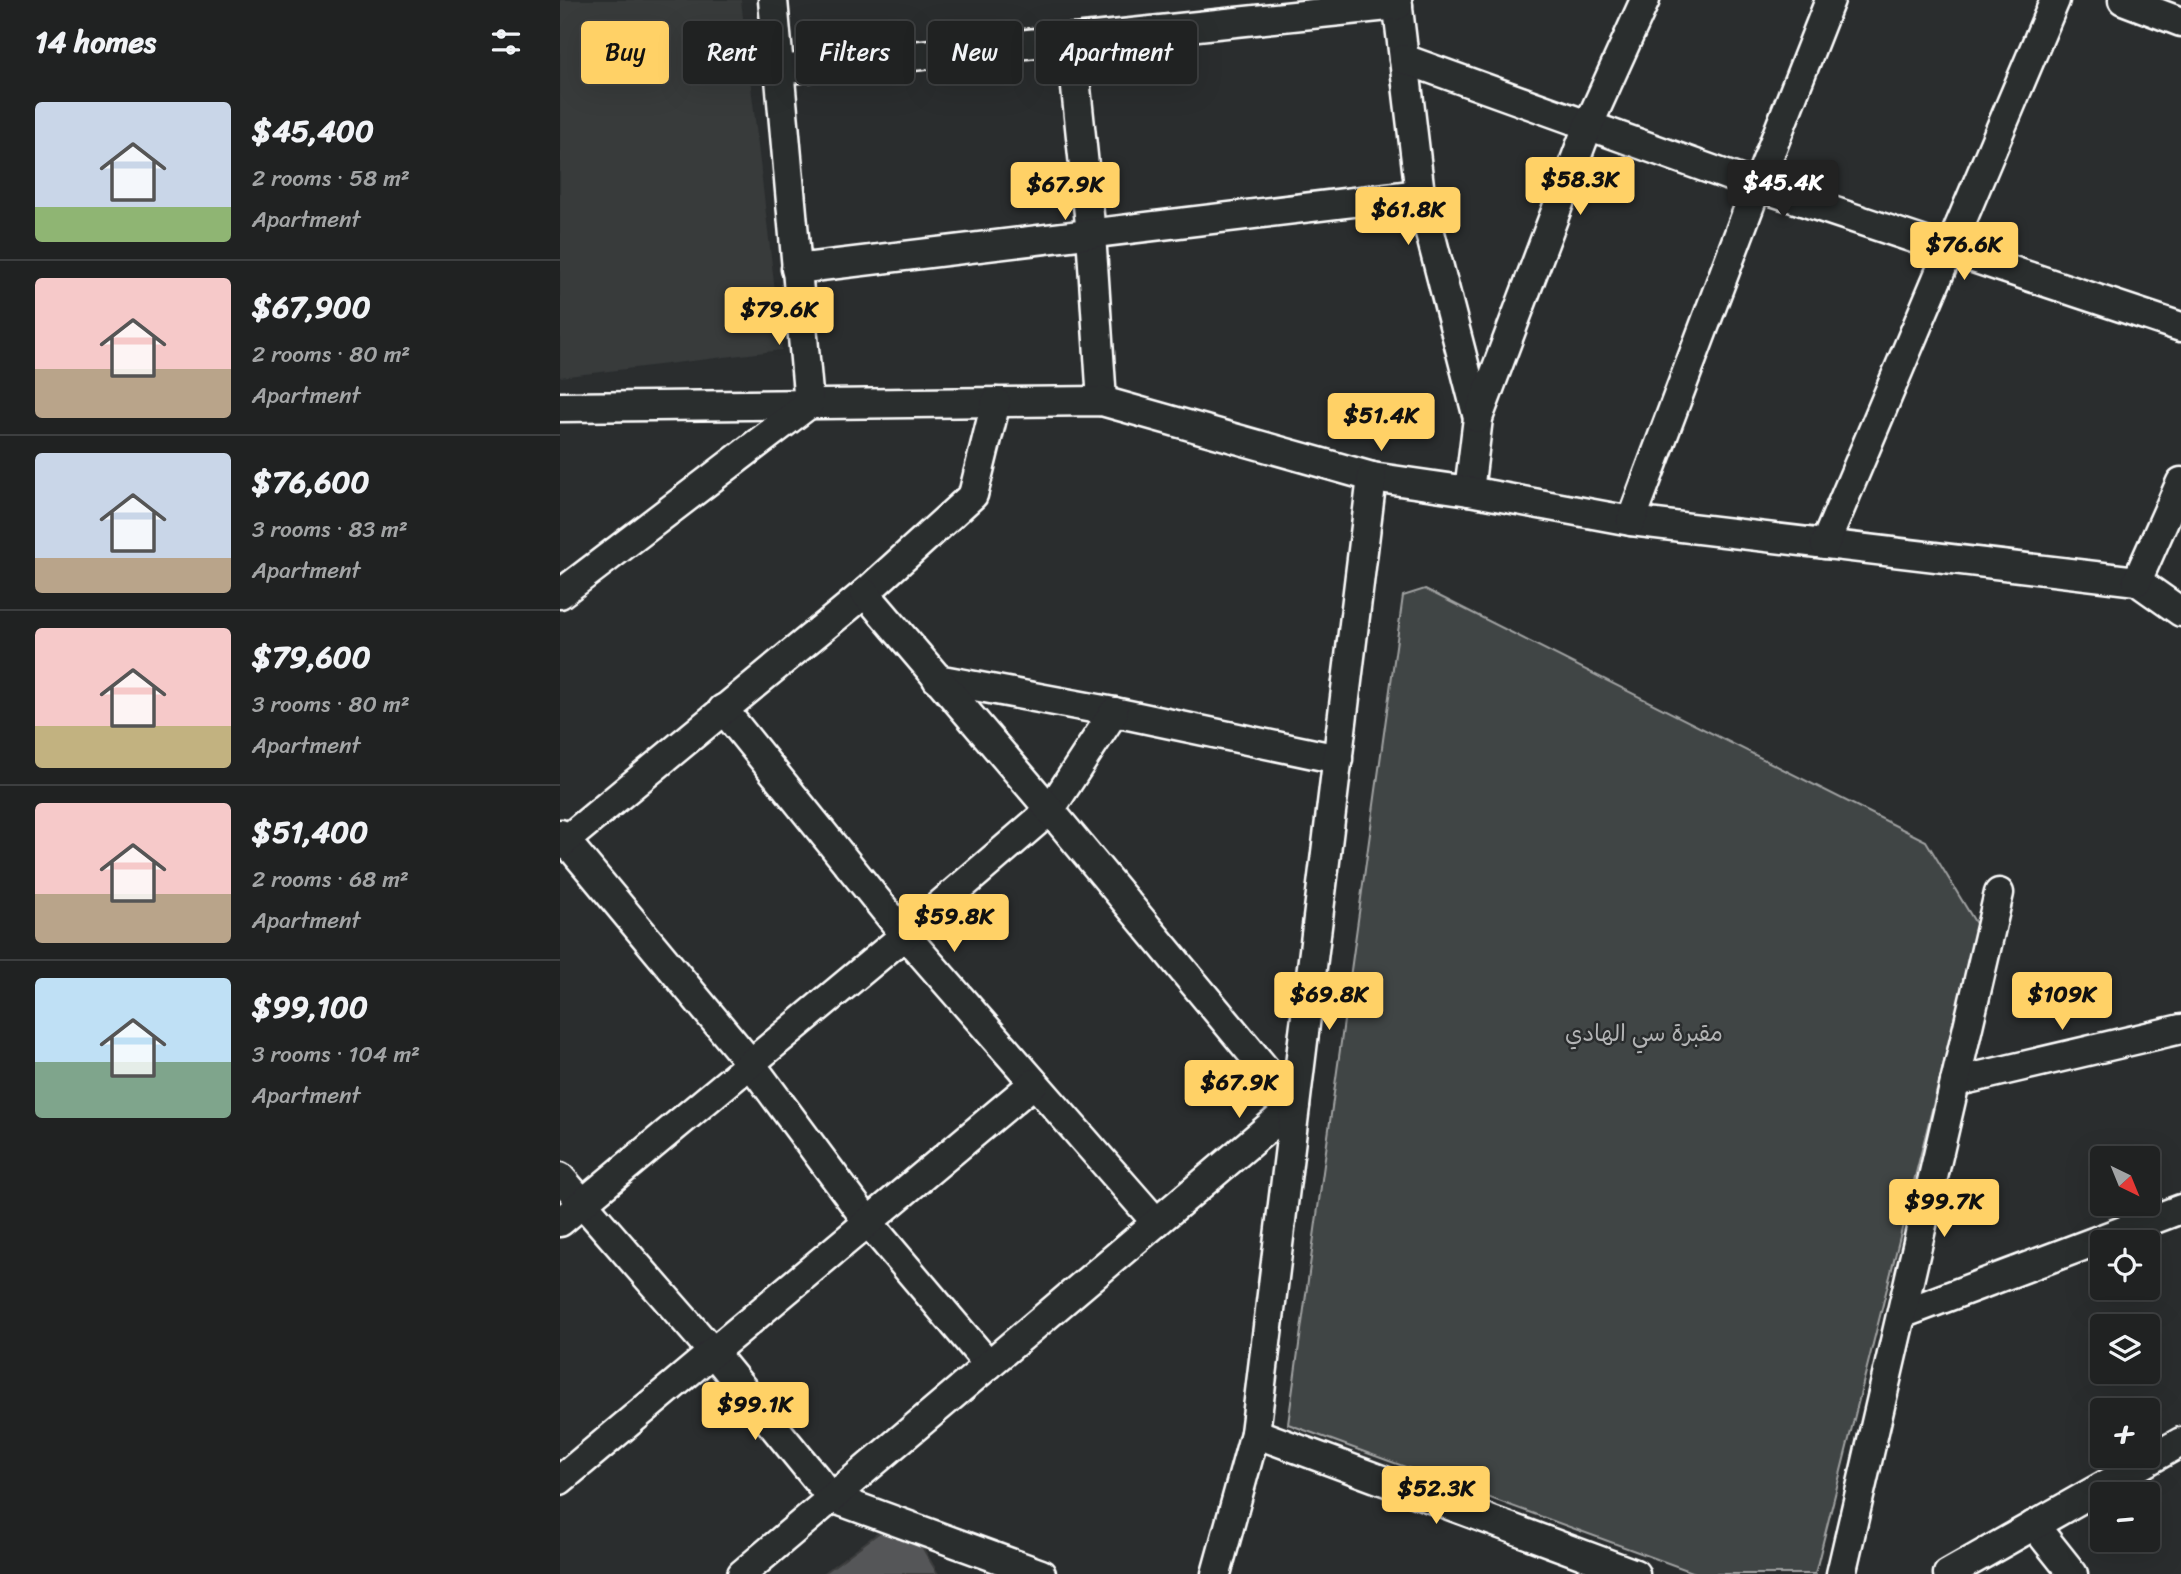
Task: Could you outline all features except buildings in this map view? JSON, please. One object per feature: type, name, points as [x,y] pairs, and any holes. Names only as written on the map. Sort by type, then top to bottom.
[{"type":"street","points":[[772,0],[774,21]]},
{"type":"street","points":[[1469,491],[1478,418],[1588,125],[1646,0]]},
{"type":"street","points":[[1631,521],[1830,0]]},
{"type":"street","points":[[1825,544],[2056,0]]},
{"type":"street","points":[[2123,0],[2181,22]]},
{"type":"street","points":[[1197,25],[1397,2],[1420,194],[1478,418]]},
{"type":"street","points":[[782,70],[1036,43]]},
{"type":"street","points":[[1404,59],[1757,186],[2181,327]]},
{"type":"street","points":[[780,84],[808,404]]},
{"type":"street","points":[[1076,84],[1091,234],[1102,401]]},
{"type":"street","points":[[796,269],[1420,194]]},
{"type":"street","points":[[560,407],[1102,401],[1372,477],[1469,491],[1631,521],[2137,581],[2181,612]]},
{"type":"street","points":[[989,1365],[868,1222],[751,1064],[562,840],[865,593],[973,495],[996,402]]},
{"type":"street","points":[[560,594],[808,404]]},
{"type":"street","points":[[1216,1574],[1255,1433],[1372,477]]},
{"type":"street","points":[[2137,581],[2181,482]]},
{"type":"street","points":[[865,593],[1295,1105]]},
{"type":"street","points":[[937,679],[1114,712],[1338,759]]},
{"type":"street","points":[[723,709],[905,935],[1156,1222]]},
{"type":"street","points":[[560,1222],[905,935],[1049,810],[1114,712]]},
{"type":"street","points":[[1841,1574],[1999,893]]},
{"type":"street","points":[[1955,1082],[2181,1029]]},
{"type":"street","points":[[560,1480],[1034,1083]]},
{"type":"street","points":[[742,1574],[1295,1105]]},
{"type":"street","points":[[560,1177],[712,1351],[832,1498],[1041,1574]]},
{"type":"street","points":[[1902,1314],[2181,1209]]},
{"type":"street","points":[[1255,1433],[1571,1563],[1635,1574]]},
{"type":"street","points":[[1948,1574],[2181,1442]]},
{"type":"street","points":[[2034,1525],[2073,1574]]},
{"type":"shaded area","points":[[560,0],[741,0],[743,21],[683,21],[683,84],[751,84],[782,350],[560,377]]},
{"type":"green space","name":"مقبرة سي الهادي","points":[[1425,589],[1926,841],[1978,927],[1815,1574],[1698,1574],[1288,1424],[1403,596]]}]
